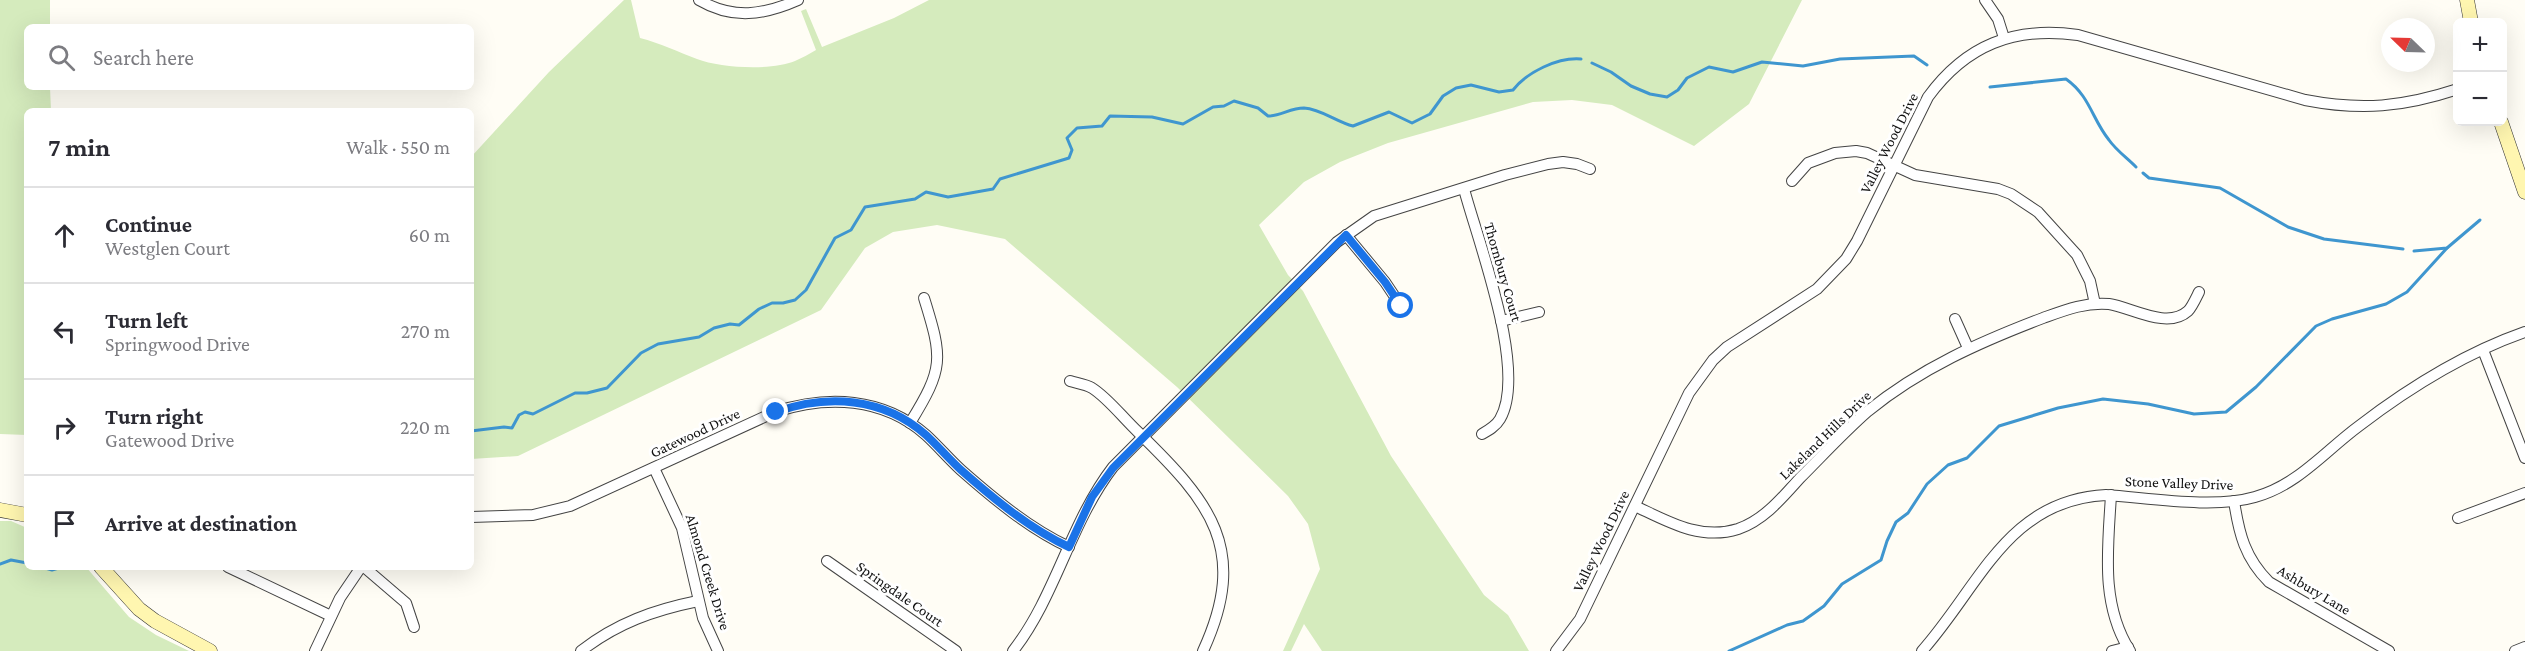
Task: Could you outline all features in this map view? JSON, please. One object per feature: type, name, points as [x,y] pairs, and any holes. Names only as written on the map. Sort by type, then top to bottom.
[{"type":"street","points":[[699,0],[714,8],[741,14],[761,13],[798,0]]},
{"type":"street","points":[[1985,0],[1998,19],[2004,38]]},
{"type":"street","points":[[2467,0],[2469,18]]},
{"type":"street","name":"Valley Wood Drive","points":[[1556,651],[1580,619],[1699,376],[1727,346],[1800,302],[1832,275],[1857,241],[1919,112],[1940,81],[1970,55],[2004,38],[2038,32],[2078,35],[2305,100],[2331,105],[2377,107],[2403,105],[2453,90]]},
{"type":"street","points":[[2502,126],[2525,192]]},
{"type":"street","points":[[1792,181],[1808,163],[1845,151],[1867,153],[1922,177],[1998,189],[2025,202],[2077,255],[2090,281],[2095,304]]},
{"type":"street","points":[[1013,651],[1036,618],[1102,482],[1143,437],[1346,235],[1374,216],[1548,164],[1577,164],[1590,169]]},
{"type":"street","name":"Thornbury Court","points":[[1464,189],[1506,339],[1509,369],[1507,398],[1500,419],[1482,434]]},
{"type":"street","points":[[1346,235],[1385,282],[1401,306]]},
{"type":"street","name":"Lakeland Hills Drive","points":[[1635,506],[1682,528],[1696,532],[1724,532],[1751,524],[1774,507],[1867,412],[1919,374],[1968,348],[2065,310],[2095,304],[2111,304],[2166,318],[2187,311],[2199,292]]},
{"type":"street","points":[[910,423],[928,395],[937,366],[936,337],[924,298]]},
{"type":"street","points":[[1501,321],[1539,312]]},
{"type":"street","points":[[1955,319],[1968,348]]},
{"type":"street","name":"Stone Valley Drive","points":[[1922,651],[2010,538],[2036,515],[2069,500],[2088,496],[2234,501],[2254,498],[2289,483],[2382,408],[2419,384],[2483,350],[2525,332]]},
{"type":"street","points":[[2483,350],[2525,458]]},
{"type":"street","points":[[1070,381],[1091,387],[1190,485],[1202,501],[1217,536],[1223,572],[1223,590],[1214,628],[1203,651]]},
{"type":"street","name":"Gatewood Drive","points":[[474,517],[533,515],[552,512],[570,506],[776,412],[816,401],[856,402],[876,407],[910,423],[960,470],[1040,532],[1069,547]]},
{"type":"street","name":"Almond Creek Drive","points":[[654,468],[682,528],[698,601],[718,651]]},
{"type":"street","points":[[2458,518],[2525,493]]},
{"type":"street","points":[[2111,495],[2108,589],[2115,618],[2129,649],[2112,651]]},
{"type":"street","name":"Ashbury Lane","points":[[2234,501],[2243,546],[2250,559],[2269,582],[2389,651]]},
{"type":"street","points":[[0,510],[24,514]]},
{"type":"street","name":"Springdale Court","points":[[827,561],[956,651]]},
{"type":"street","points":[[104,570],[139,609],[155,621],[210,651]]},
{"type":"street","points":[[234,570],[331,616]]},
{"type":"street","points":[[315,651],[350,581],[359,570]]},
{"type":"street","points":[[366,570],[405,603],[414,627]]},
{"type":"street","points":[[581,651],[602,635],[633,619],[664,608],[698,601]]},
{"type":"street","points":[[2515,651],[2525,647]]},
{"type":"green space","points":[[0,0],[50,0],[50,24],[24,24],[24,90],[50,90],[51,108],[24,108],[24,435],[0,434]]},
{"type":"green space","points":[[624,0],[631,0],[640,38],[719,65],[760,67],[785,64],[816,50],[801,11],[806,9],[822,47],[894,18],[929,0],[1802,0],[1749,104],[1694,146],[1612,105],[1572,100],[1533,102],[1388,143],[1340,162],[1304,182],[1259,225],[1288,275],[1303,291],[1391,456],[1484,595],[1508,615],[1529,651],[1322,651],[1304,624],[1291,651],[1283,651],[1320,569],[1308,524],[1288,496],[1177,387],[1005,239],[937,225],[893,232],[865,248],[821,310],[518,456],[474,459],[474,154],[549,72]]},
{"type":"green space","points":[[0,521],[11,521],[24,527],[24,570],[89,570],[129,617],[156,635],[189,651],[0,651]]},
{"type":"waterway","points":[[1592,63],[1611,72],[1631,86],[1650,94],[1667,97],[1678,90],[1687,78],[1709,67],[1733,72],[1762,62],[1803,66],[1840,59],[1914,56],[1927,65]]},
{"type":"waterway","points":[[474,431],[512,428],[519,415],[525,412],[533,414],[575,393],[587,393],[607,388],[641,353],[658,344],[699,337],[714,328],[730,324],[739,325],[759,309],[772,303],[795,300],[806,290],[835,238],[851,230],[865,207],[915,199],[926,192],[948,197],[993,189],[1000,179],[1069,158],[1072,150],[1067,138],[1077,128],[1102,126],[1110,116],[1152,117],[1183,124],[1213,107],[1224,106],[1234,101],[1258,108],[1268,116],[1304,108],[1353,126],[1389,112],[1412,123],[1430,114],[1443,96],[1456,88],[1471,85],[1499,92],[1513,90],[1526,77],[1544,67],[1563,60],[1581,59]]},
{"type":"waterway","points":[[1990,87],[2066,79],[2086,100],[2112,144],[2136,167]]},
{"type":"waterway","points":[[2143,173],[2149,178],[2220,188],[2288,227],[2324,239],[2403,249]]},
{"type":"waterway","points":[[2414,251],[2447,248],[2480,220]]},
{"type":"waterway","points":[[1729,651],[1787,625],[1803,621],[1824,606],[1842,584],[1881,560],[1896,522],[1908,513],[1927,484],[1948,465],[1967,458],[1999,426],[2058,408],[2103,399],[2148,404],[2194,414],[2226,412],[2256,387],[2316,326],[2332,319],[2386,304],[2407,292],[2447,248]]},
{"type":"waterway","points":[[0,564],[11,560],[24,562]]},
{"type":"route","points":[[776,412],[816,401],[836,400],[856,402],[894,414],[925,435],[960,470],[1040,532],[1069,547],[1092,497],[1113,468],[1306,272],[1346,235],[1385,282],[1401,306]]}]
